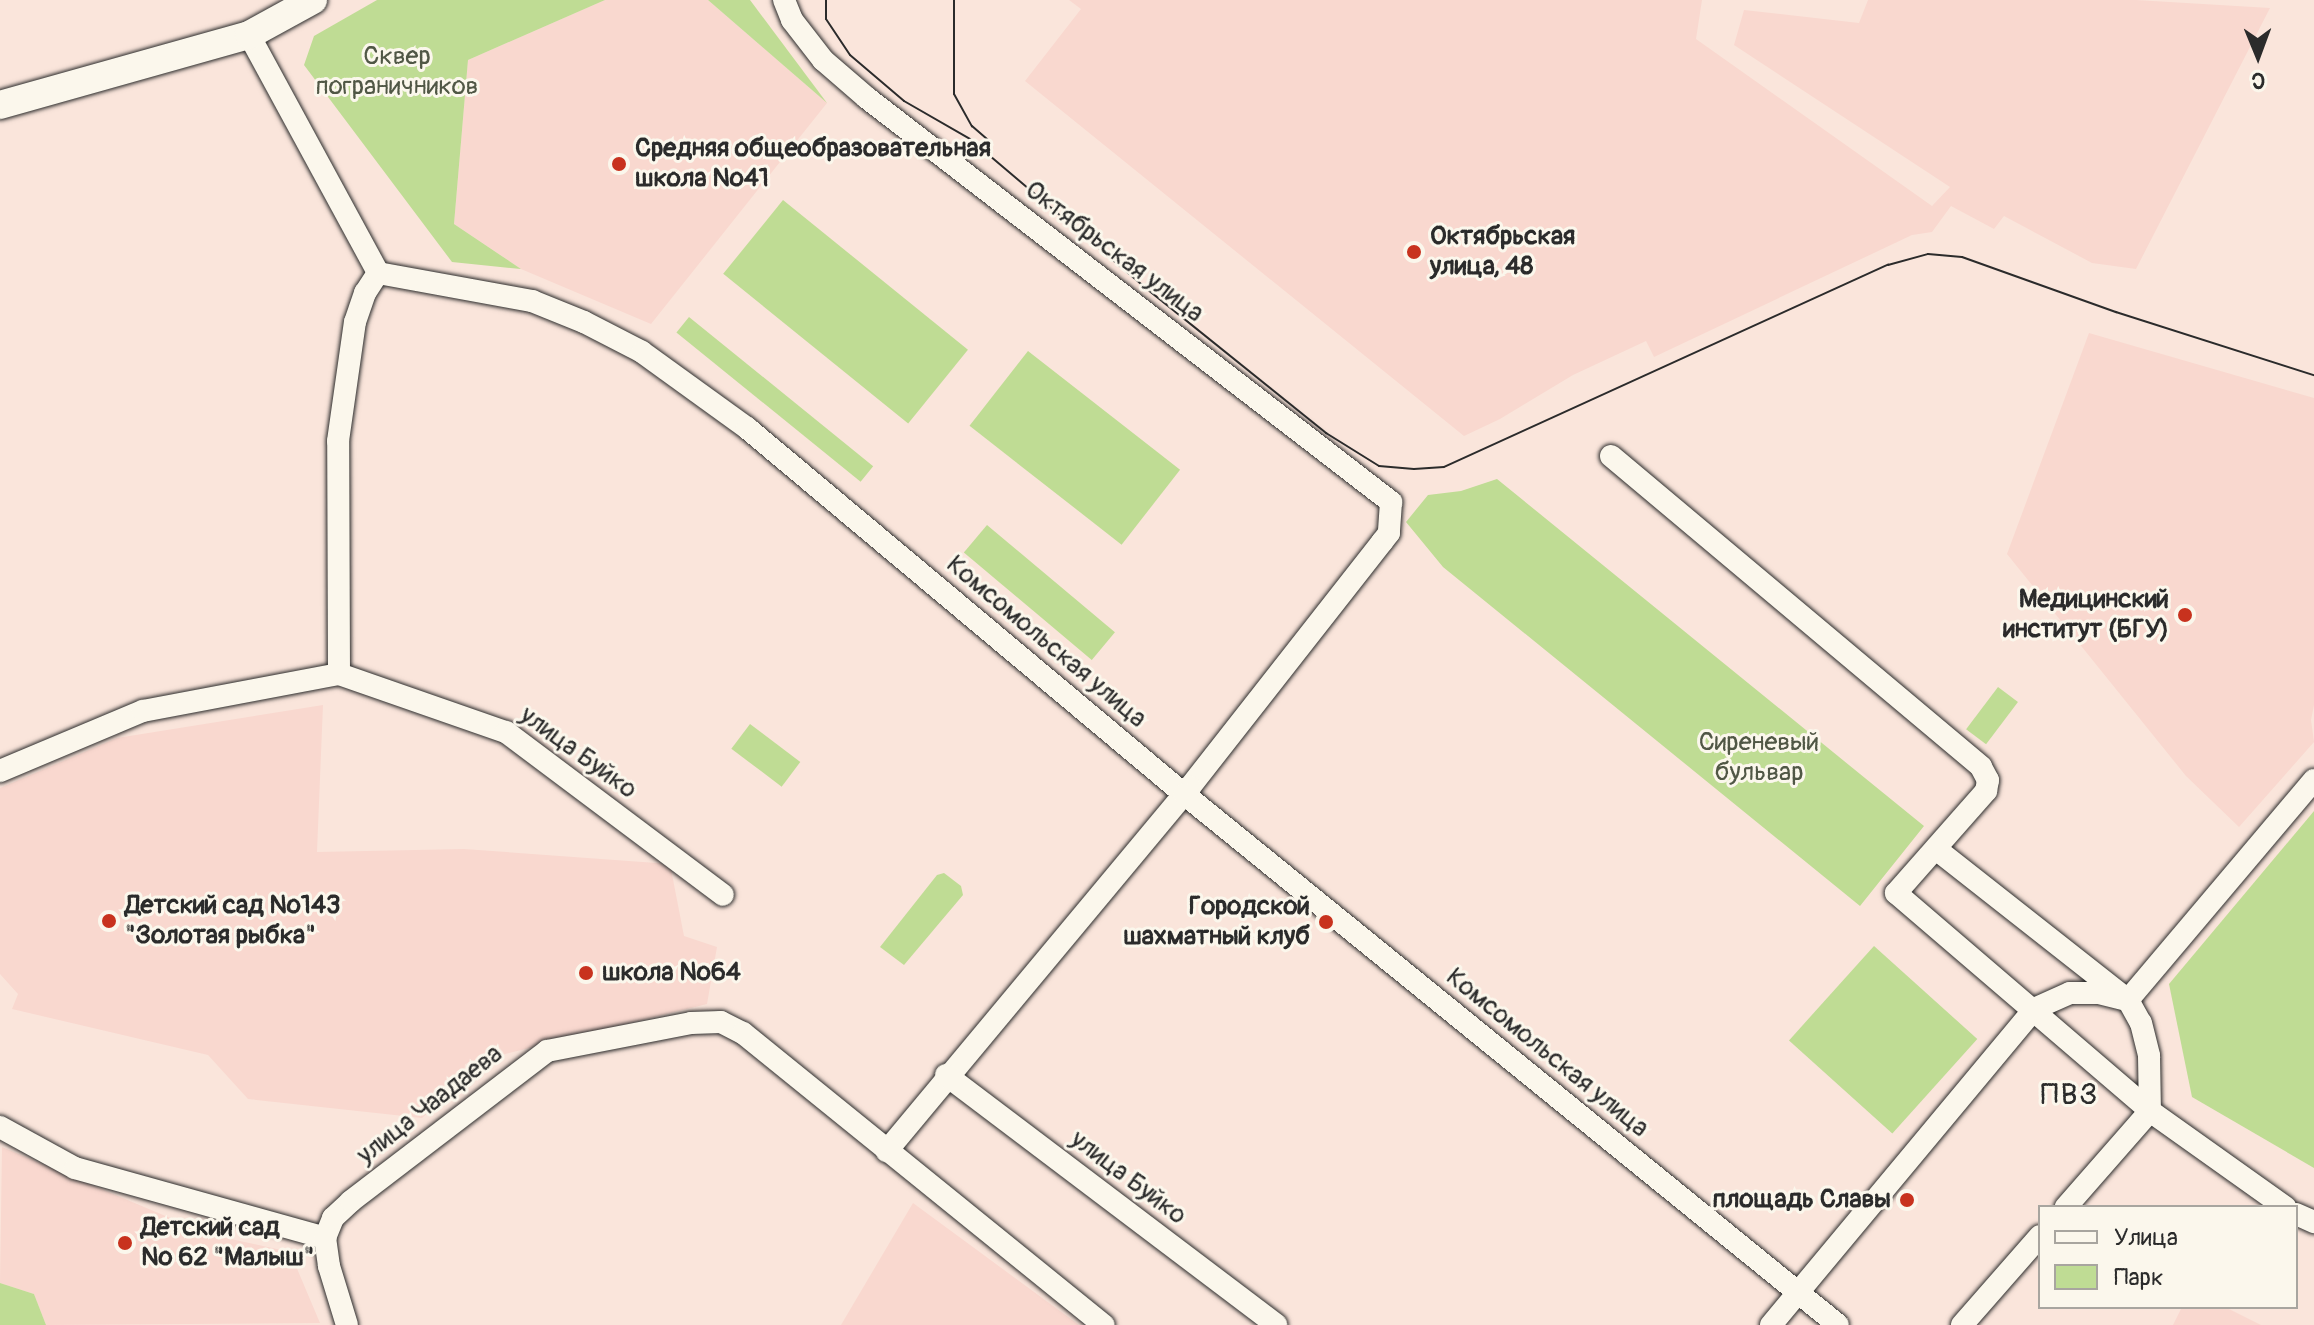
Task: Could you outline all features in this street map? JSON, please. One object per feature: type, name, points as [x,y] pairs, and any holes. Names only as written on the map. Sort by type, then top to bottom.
[{"type":"main road","points":[[0,105],[249,35],[313,0]]},
{"type":"street","name":"Октябрьская улица","points":[[784,0],[792,20],[823,60],[867,98],[1391,502],[1389,533],[1184,794]]},
{"type":"street","points":[[0,771],[143,711],[339,674],[338,441],[355,322],[365,293],[378,273],[249,35]]},
{"type":"street","name":"Комсомольская улица","points":[[378,273],[532,301],[584,322],[642,352],[747,428],[1184,794],[1838,1325]]},
{"type":"street","points":[[1611,456],[1981,767],[1988,780],[1986,791],[1896,893],[2150,1111],[2282,1205]]},
{"type":"street","name":"улица Буйко","points":[[339,674],[506,732],[723,895]]},
{"type":"street","points":[[2128,1000],[2314,780]]},
{"type":"street","points":[[887,1151],[946,1075],[1184,794]]},
{"type":"street","points":[[1936,849],[2128,1000],[2141,1023],[2149,1056],[2150,1111],[2068,1205]]},
{"type":"street","points":[[1771,1325],[2034,1009],[2070,993],[2099,993],[2128,1000]]},
{"type":"street","name":"улица Чаадаева","points":[[325,1238],[333,1218],[351,1201],[547,1051],[691,1023],[721,1022],[743,1033],[1103,1325]]},
{"type":"street","name":"улица Буйко","points":[[946,1075],[1276,1325]]},
{"type":"street","points":[[0,1127],[75,1168],[325,1238],[329,1266],[347,1325]]},
{"type":"street","points":[[1962,1325],[2038,1238]]},
{"type":"shaded area","name":"Средняя общеобразовательная школа №41","points":[[605,0],[708,0],[827,103],[651,324],[521,269],[454,224],[468,60]]},
{"type":"shaded area","points":[[1069,0],[1702,0],[1696,39],[1932,206],[1950,187],[1734,45],[1744,10],[1859,23],[1868,0],[2136,0],[2270,8],[2136,269],[2092,263],[2004,216],[1994,229],[1951,206],[1932,232],[1912,235],[1654,357],[1646,341],[1573,375],[1500,419],[1464,436],[1025,81],[1081,9]]},
{"type":"shaded area","name":"Медицинский институт (БГУ)","points":[[2089,333],[2314,398],[2314,705],[2311,720],[2314,742],[2239,827],[2186,776],[2007,554]]},
{"type":"shaded area","points":[[323,705],[317,852],[464,849],[670,864],[684,936],[717,947],[707,1004],[465,1064],[463,1081],[422,1118],[248,1099],[208,1055],[12,1009],[18,994],[0,974],[0,788],[117,738]]},
{"type":"shaded area","name":"Детский сад № 62 \"Малыш\"","points":[[2,1147],[208,1234],[290,1252],[320,1323],[46,1325],[34,1294],[0,1283]]},
{"type":"shaded area","points":[[913,1203],[1079,1325],[841,1325]]},
{"type":"shaded area","points":[[2181,1309],[2229,1309],[2261,1325],[2173,1325]]},
{"type":"green space","name":"Сквер пограничников","points":[[377,0],[605,0],[468,60],[454,224],[521,269],[452,262],[304,65],[314,36]]},
{"type":"green space","points":[[708,0],[750,0],[827,103]]},
{"type":"green space","points":[[783,200],[968,350],[908,424],[723,274]]},
{"type":"green space","points":[[689,317],[873,466],[861,482],[676,333]]},
{"type":"green space","points":[[1028,351],[1180,470],[1122,545],[970,426]]},
{"type":"green space","name":"Сиреневый бульвар","points":[[1497,479],[1924,826],[1860,906],[1443,567],[1406,522],[1428,495],[1461,491]]},
{"type":"green space","points":[[987,525],[1115,632],[1092,660],[964,553]]},
{"type":"green space","points":[[1998,687],[2018,702],[1986,744],[1966,729]]},
{"type":"green space","points":[[750,724],[800,762],[782,787],[731,749]]},
{"type":"green space","points":[[2314,811],[2314,1168],[2192,1097],[2169,984]]},
{"type":"green space","points":[[944,873],[961,886],[963,895],[904,965],[880,947],[937,875]]},
{"type":"green space","points":[[1874,946],[1977,1039],[1892,1133],[1789,1040]]},
{"type":"green space","points":[[0,1283],[34,1294],[46,1325],[0,1325]]},
{"type":"tram line","points":[[826,0],[826,19],[850,55],[904,101],[970,139],[1147,289],[1326,433],[1379,466],[1414,469],[1444,467],[1888,265],[1928,254],[1962,257],[2116,312],[2314,375]]},
{"type":"tram line","points":[[954,0],[954,94],[972,126],[988,140]]},
{"type":"place","name":"Средняя общеобразовательная школа №41","points":[[619,164]]},
{"type":"place","name":"Октябрьская улица, 48","points":[[1414,252]]},
{"type":"place","name":"Медицинский институт (БГУ)","points":[[2185,615]]},
{"type":"place","name":"Детский сад №143 \"Золотая рыбка\"","points":[[109,921]]},
{"type":"place","name":"Городской шахматный клуб","points":[[1326,922]]},
{"type":"place","name":"школа №64","points":[[586,973]]},
{"type":"place","name":"площадь Славы","points":[[1907,1200]]},
{"type":"place","name":"Детский сад № 62 \"Малыш\"","points":[[125,1243]]},
{"type":"district","name":"ПВЗ","points":[[2070,1095]]}]
